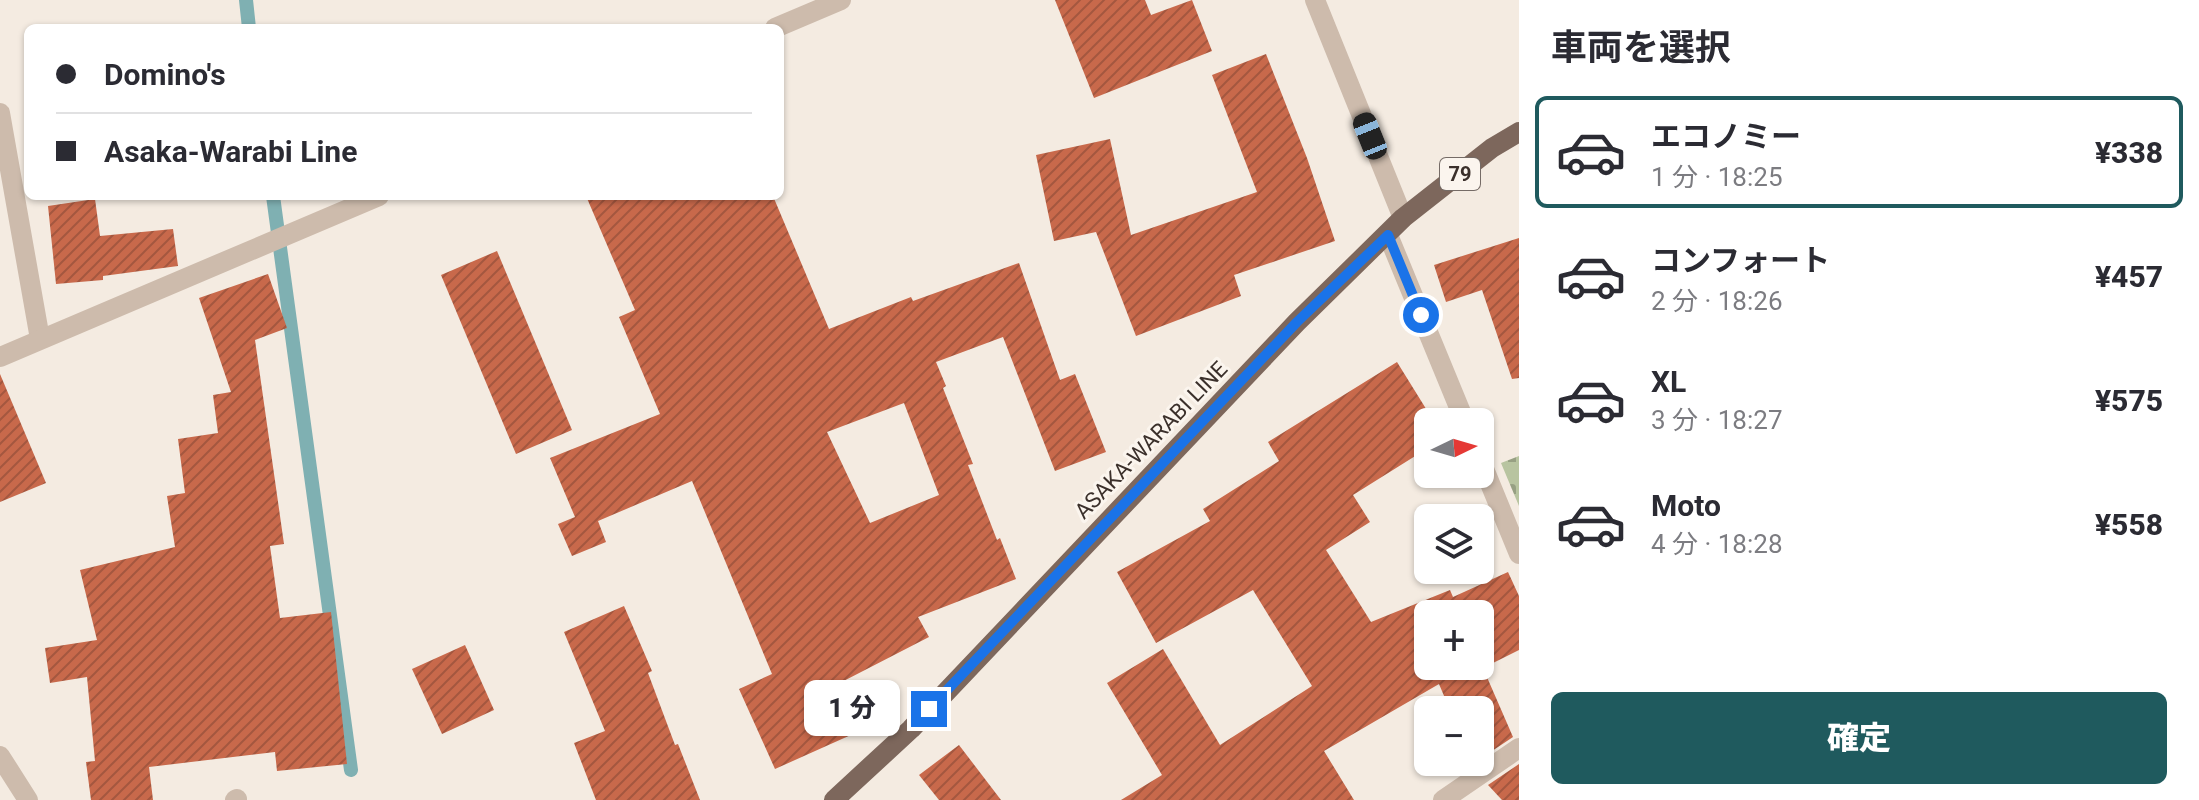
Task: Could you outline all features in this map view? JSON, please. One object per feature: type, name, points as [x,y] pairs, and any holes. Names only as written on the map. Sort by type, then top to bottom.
[{"type":"main road","name":"ASAKA-WARABI LINE","points":[[834,800],[911,729],[1297,322],[1403,218],[1492,148],[1519,132]]},
{"type":"street","points":[[784,24],[841,0]]},
{"type":"street","points":[[1315,0],[1403,218]]},
{"type":"street","points":[[0,113],[40,339]]},
{"type":"street","points":[[0,357],[370,200]]},
{"type":"street","points":[[1388,235],[1459,408]]},
{"type":"street","points":[[1492,488],[1519,554]]},
{"type":"street","points":[[1443,800],[1519,748]]},
{"type":"street","points":[[0,756],[28,800]]},
{"type":"green space","points":[[1519,456],[1519,506],[1501,463]]},
{"type":"building","points":[[1055,0],[1145,0],[1151,15],[1192,0],[1212,51],[1094,98]]},
{"type":"building","points":[[1266,54],[1307,158],[1335,241],[1234,275],[1241,296],[1136,336],[1096,232],[1054,241],[1036,155],[1110,139],[1131,235],[1257,192],[1212,75]]},
{"type":"building","points":[[95,200],[100,236],[173,229],[178,266],[103,276],[103,280],[56,284],[48,206]]},
{"type":"building","points":[[588,200],[775,200],[829,329],[911,297],[913,301],[1019,263],[1060,380],[1075,374],[1106,452],[1055,471],[1003,337],[936,362],[973,464],[968,465],[1016,579],[918,617],[929,637],[832,687],[853,734],[775,769],[739,689],[772,674],[692,481],[598,521],[606,542],[572,556],[558,524],[575,517],[550,458],[660,414],[619,317],[635,310]],"holes":[[[904,403],[939,495],[870,523],[827,432]]]},
{"type":"building","points":[[1519,238],[1519,378],[1512,379],[1482,290],[1446,302],[1434,265]]},
{"type":"building","points":[[497,251],[572,430],[516,454],[441,275]]},
{"type":"building","points":[[268,274],[287,328],[255,340],[284,544],[270,546],[280,618],[331,612],[347,764],[277,771],[275,752],[149,767],[153,800],[91,800],[86,762],[95,761],[87,677],[50,683],[45,648],[97,640],[80,570],[175,547],[167,496],[185,493],[178,439],[218,433],[213,395],[231,392],[199,298]]},
{"type":"building","points":[[1397,362],[1426,408],[1414,408],[1414,457],[1353,495],[1370,522],[1326,550],[1371,622],[1414,605],[1414,680],[1488,680],[1513,737],[1494,750],[1494,696],[1444,696],[1439,684],[1324,751],[1354,800],[1121,800],[1162,775],[1107,683],[1163,649],[1220,745],[1312,686],[1253,590],[1156,643],[1117,572],[1210,521],[1203,509],[1279,461],[1268,442]]},
{"type":"building","points":[[0,374],[46,483],[0,502]]},
{"type":"building","points":[[1508,572],[1519,596],[1519,650],[1494,662],[1494,600],[1425,600],[1450,590],[1453,597],[1482,584],[1494,584],[1494,578]]},
{"type":"building","points":[[624,606],[652,671],[648,673],[675,745],[678,744],[700,800],[596,800],[574,743],[605,731],[564,632]]},
{"type":"building","points":[[465,645],[494,710],[442,734],[412,669]]},
{"type":"building","points":[[959,745],[1001,800],[939,800],[919,775]]},
{"type":"building","points":[[1519,764],[1519,800],[1502,800],[1488,785]]},
{"type":"waterway","points":[[246,0],[249,24]]},
{"type":"waterway","points":[[274,200],[351,770]]},
{"type":"route","points":[[929,709],[1297,322],[1388,235],[1421,315]]}]
